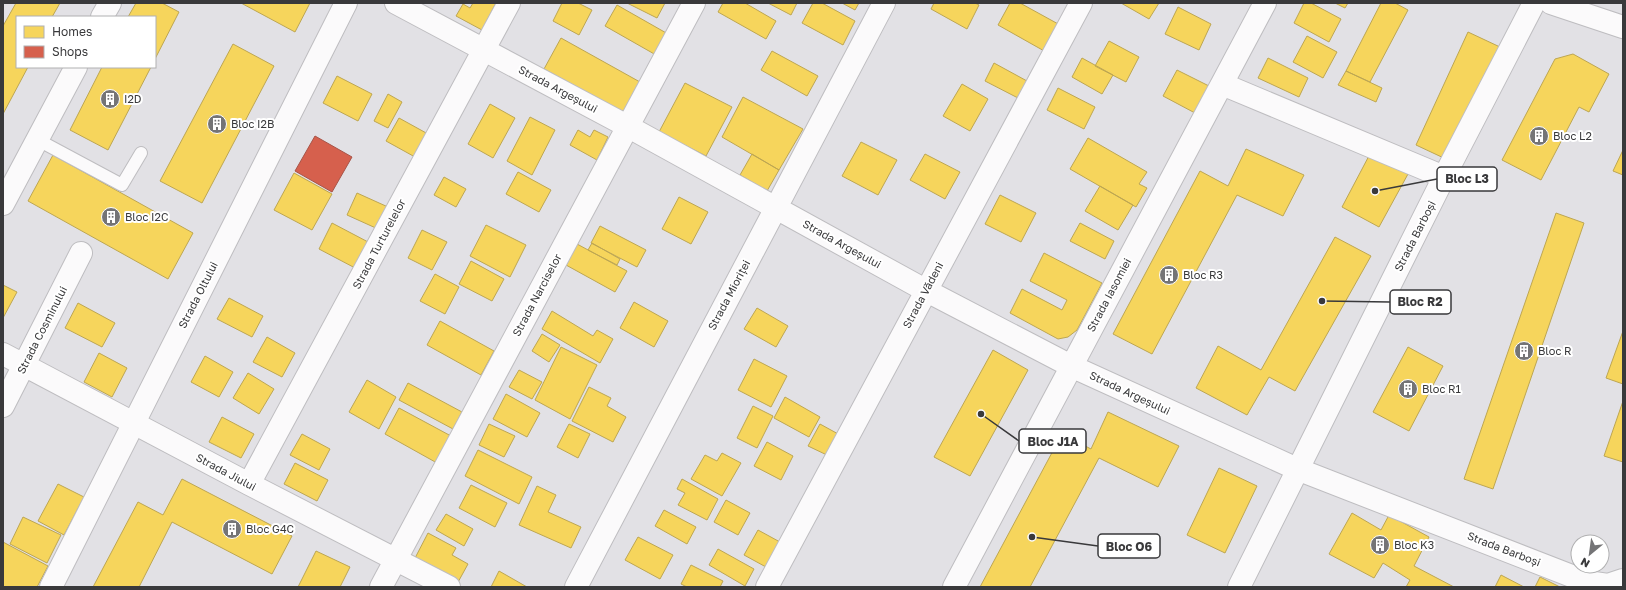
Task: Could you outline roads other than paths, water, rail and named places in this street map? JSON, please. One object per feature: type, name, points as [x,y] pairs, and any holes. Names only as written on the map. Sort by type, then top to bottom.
[{"type":"street","points":[[103,16],[110,3]]},
{"type":"street","name":"Strada Oltului","points":[[51,587],[346,3]]},
{"type":"street","name":"Strada Argeșului","points":[[396,3],[627,126],[926,290],[1071,366],[1297,469]]},
{"type":"street","name":"Strada Turturelelor","points":[[250,484],[509,3]]},
{"type":"street","name":"Strada Narciselor","points":[[381,587],[694,3]]},
{"type":"street","name":"Strada Mioriței","points":[[576,587],[884,3]]},
{"type":"street","name":"Strada Vădeni","points":[[767,587],[1082,3]]},
{"type":"street","name":"Strada Iasomiei","points":[[954,587],[1265,3]]},
{"type":"street","name":"Strada Barboși","points":[[1239,587],[1444,177],[1534,3]]},
{"type":"street","points":[[1551,3],[1623,27]]},
{"type":"street","points":[[3,204],[75,68]]},
{"type":"street","points":[[1222,84],[1444,177]]},
{"type":"street","name":"Strada Cosminului","points":[[3,406],[81,254]]},
{"type":"street","name":"Strada Jiului","points":[[3,354],[449,587]]},
{"type":"street","name":"Strada Barboși","points":[[1297,469],[1587,582],[1608,585],[1623,580]]},
{"type":"lane","points":[[38,140],[122,185],[140,153]]},
{"type":"place","name":"I2D","points":[[110,99]]},
{"type":"place","name":"Bloc I2B","points":[[217,124]]},
{"type":"place","name":"Bloc L2","points":[[1539,136]]},
{"type":"place","name":"Bloc L3","points":[[1375,191]]},
{"type":"place","name":"Bloc I2C","points":[[111,217]]},
{"type":"place","name":"Bloc R3","points":[[1169,275]]},
{"type":"place","name":"Bloc R2","points":[[1322,301]]},
{"type":"place","name":"Bloc R","points":[[1524,351]]},
{"type":"place","name":"Bloc R1","points":[[1408,389]]},
{"type":"place","name":"Bloc J1A","points":[[981,414]]},
{"type":"place","name":"Bloc G4C","points":[[232,529]]},
{"type":"place","name":"Bloc O6","points":[[1032,537]]},
{"type":"place","name":"Bloc K3","points":[[1380,545]]}]
